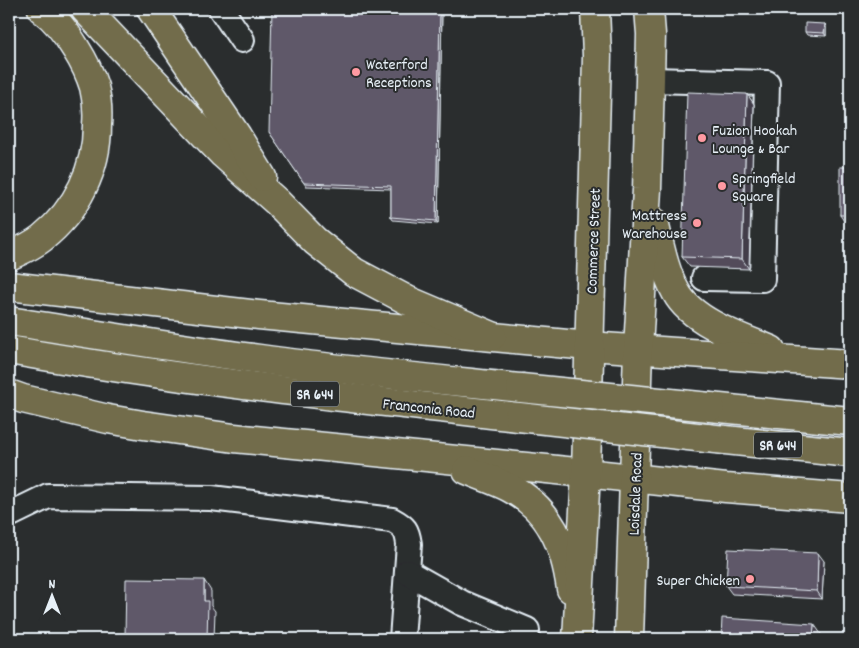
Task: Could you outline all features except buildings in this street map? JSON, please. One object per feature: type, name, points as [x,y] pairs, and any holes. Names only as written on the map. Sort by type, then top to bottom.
[{"type":"main road","points":[[9,256],[41,238],[69,210],[87,179],[97,141],[98,113],[94,87],[83,60],[66,34],[50,15],[42,9]]},
{"type":"main road","points":[[85,9],[223,154],[277,202],[315,241],[354,272],[407,300],[492,336]]},
{"type":"main road","points":[[151,9],[237,136],[277,202]]},
{"type":"main road","name":"Commerce Street","points":[[586,473],[597,56],[594,9]]},
{"type":"main road","points":[[638,349],[647,188],[651,34],[649,9]]},
{"type":"main road","points":[[647,188],[662,257],[677,294],[688,307],[708,323],[795,360]]},
{"type":"main road","points":[[9,286],[259,315],[589,346],[850,364]]},
{"type":"main road","name":"Franconia Road","points":[[9,321],[136,341],[353,371],[710,408],[850,420]]},
{"type":"main road","name":"Loisdale Road","points":[[629,639],[638,349]]},
{"type":"main road","name":"Franconia Road","points":[[9,350],[223,383],[850,453]]},
{"type":"main road","points":[[9,394],[108,419],[234,438],[726,488],[850,498]]},
{"type":"main road","points":[[438,458],[509,487],[542,512],[553,528],[568,573],[576,639]]},
{"type":"main road","points":[[576,639],[586,473]]},
{"type":"lane","points":[[221,9],[242,40]]},
{"type":"lane","points":[[650,80],[767,84],[762,279],[704,278]]},
{"type":"lane","points":[[9,515],[48,496],[211,498],[392,520],[406,530],[409,544],[402,639]]},
{"type":"lane","points":[[407,572],[462,603],[527,630],[526,639]]},
{"type":"place","name":"Waterford Receptions","points":[[356,72]]},
{"type":"place","name":"Fuzion Hookah Lounge & Bar","points":[[702,138]]},
{"type":"place","name":"Springfield Square","points":[[722,186]]},
{"type":"place","name":"Mattress Warehouse","points":[[697,223]]},
{"type":"place","name":"Super Chicken","points":[[750,579]]}]
